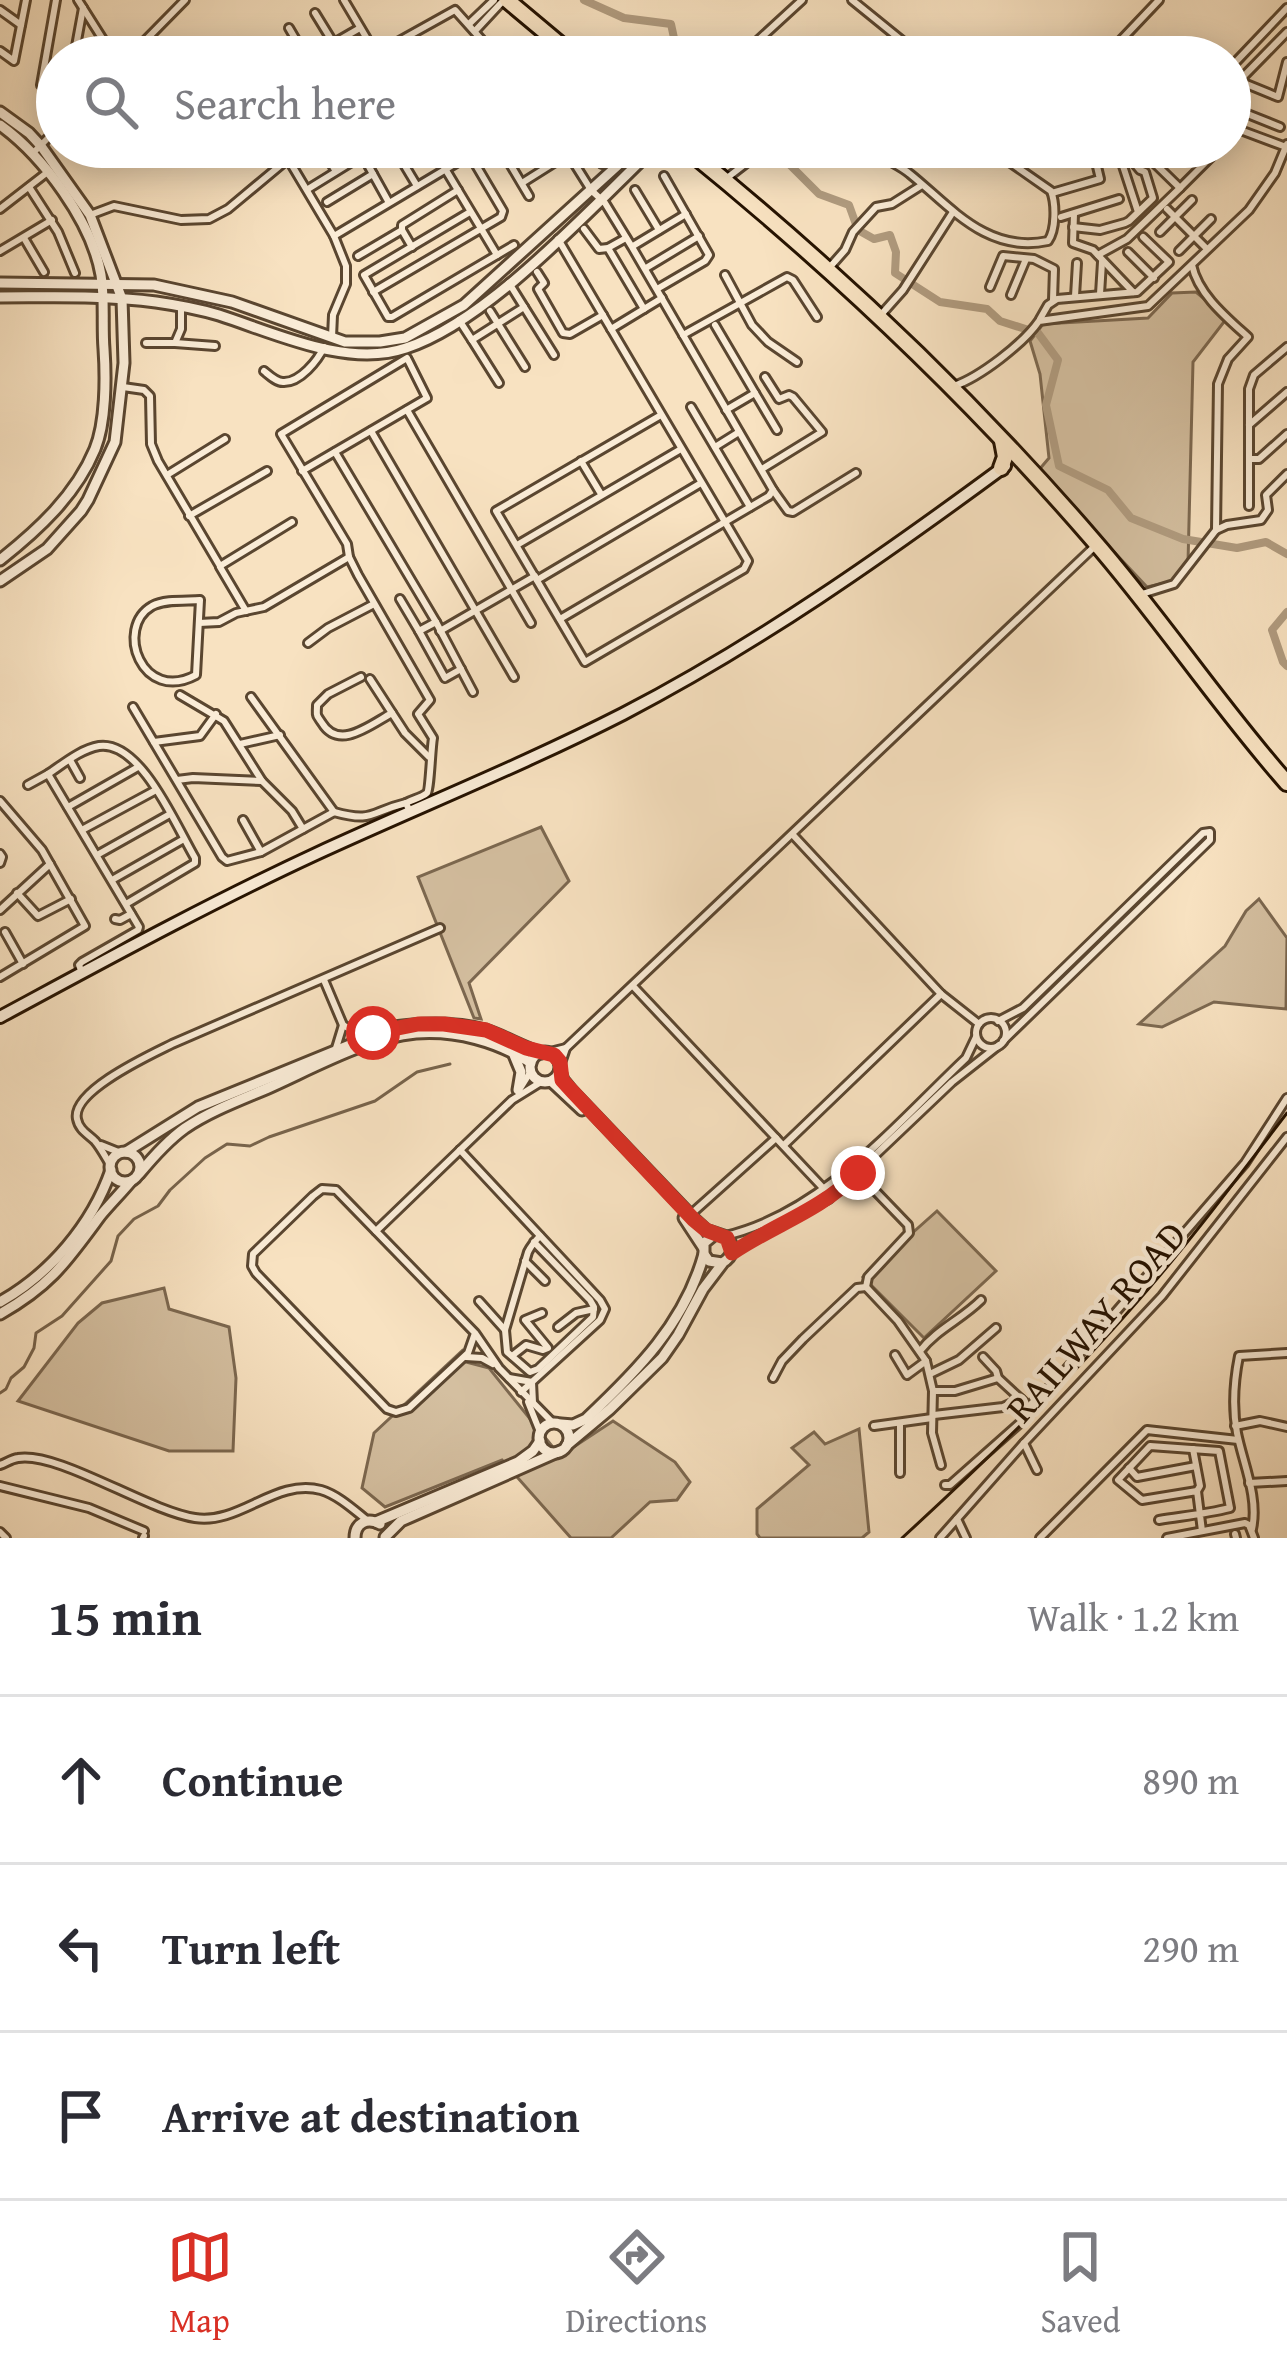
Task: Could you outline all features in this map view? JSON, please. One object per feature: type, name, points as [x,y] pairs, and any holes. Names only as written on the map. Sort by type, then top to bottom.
[{"type":"main road","points":[[501,1],[547,36]]},
{"type":"main road","points":[[709,168],[828,270],[954,391],[1002,441],[1008,463]]},
{"type":"main road","points":[[1008,463],[1029,470],[1097,544],[1287,783]]},
{"type":"main road","points":[[0,1017],[408,807],[543,753],[692,676],[864,569],[1008,463]]},
{"type":"street","points":[[0,51],[14,61],[26,0]]},
{"type":"street","points":[[49,36],[56,0]]},
{"type":"street","points":[[150,36],[185,0]]},
{"type":"street","points":[[344,0],[365,36]]},
{"type":"street","points":[[761,36],[802,0]]},
{"type":"street","points":[[852,0],[897,36]]},
{"type":"street","points":[[1125,36],[1159,0]]},
{"type":"street","points":[[472,28],[501,1]]},
{"type":"street","points":[[80,4],[101,36]]},
{"type":"street","points":[[76,36],[80,4]]},
{"type":"street","points":[[1251,46],[1287,8]]},
{"type":"street","points":[[0,10],[21,25]]},
{"type":"street","points":[[410,36],[449,12],[460,13],[479,36]]},
{"type":"street","points":[[315,13],[330,36]]},
{"type":"street","points":[[289,28],[294,36]]},
{"type":"street","points":[[346,36],[360,28]]},
{"type":"street","points":[[1251,69],[1287,32]]},
{"type":"street","points":[[1251,86],[1279,97],[1287,62]]},
{"type":"street","points":[[0,112],[29,133],[36,150]]},
{"type":"street","points":[[1251,116],[1280,127]]},
{"type":"street","points":[[1035,326],[1144,309],[1192,265],[1249,210],[1287,145],[1251,134],[1256,118]]},
{"type":"street","points":[[1264,139],[1269,123]]},
{"type":"street","points":[[0,125],[36,150]]},
{"type":"street","points":[[90,214],[114,206],[181,220],[209,219],[278,168]]},
{"type":"street","points":[[294,168],[343,255],[347,275],[333,315],[332,337]]},
{"type":"street","points":[[306,190],[340,168]]},
{"type":"street","points":[[370,168],[389,202]]},
{"type":"street","points":[[406,168],[417,186]]},
{"type":"street","points":[[373,292],[501,217],[503,211],[478,168]]},
{"type":"street","points":[[512,168],[529,196]]},
{"type":"street","points":[[521,183],[542,168]]},
{"type":"street","points":[[577,168],[605,202],[788,512],[856,473]]},
{"type":"street","points":[[251,697],[334,812],[363,819],[386,808],[408,807],[430,791],[433,739],[418,714],[430,700],[374,604],[347,544],[281,434],[464,305],[615,168]]},
{"type":"street","points":[[0,297],[122,299],[181,307],[354,355],[406,348],[459,320],[509,284],[633,168]]},
{"type":"street","points":[[724,180],[740,168]]},
{"type":"street","points":[[902,168],[972,227],[1011,240],[1094,250],[1133,292]]},
{"type":"street","points":[[1017,168],[1052,193],[1053,234],[1048,241]]},
{"type":"street","points":[[1052,193],[1100,179],[1097,168]]},
{"type":"street","points":[[1124,168],[1138,212]]},
{"type":"street","points":[[1073,227],[1100,230],[1125,223],[1138,212],[1154,194],[1145,172],[1138,168]]},
{"type":"street","points":[[1158,168],[1180,188]]},
{"type":"street","points":[[1100,258],[1127,239],[1200,168]]},
{"type":"street","points":[[0,209],[52,169]]},
{"type":"street","points":[[0,581],[47,549],[81,511],[115,442],[123,387],[122,299],[90,214],[52,169]]},
{"type":"street","points":[[0,560],[37,532],[80,478],[97,445],[107,374],[101,273],[80,219],[52,169]]},
{"type":"street","points":[[334,236],[445,169],[496,255]]},
{"type":"street","points":[[327,202],[374,174]]},
{"type":"street","points":[[657,289],[708,259],[708,251],[664,176]]},
{"type":"street","points":[[828,270],[876,207],[892,204],[922,184]]},
{"type":"street","points":[[29,187],[52,220],[75,273]]},
{"type":"street","points":[[412,247],[402,230],[404,222],[458,190]]},
{"type":"street","points":[[635,190],[659,230]]},
{"type":"street","points":[[1060,218],[1119,199]]},
{"type":"street","points":[[1160,232],[1192,200]]},
{"type":"street","points":[[1167,209],[1208,249]]},
{"type":"street","points":[[470,212],[365,274],[389,318],[514,244]]},
{"type":"street","points":[[879,317],[903,290],[953,212]]},
{"type":"street","points":[[632,247],[686,214]]},
{"type":"street","points":[[1074,214],[1075,246]]},
{"type":"street","points":[[1179,251],[1211,219]]},
{"type":"street","points":[[0,251],[52,220]]},
{"type":"street","points":[[584,229],[596,248],[608,248],[626,238]]},
{"type":"street","points":[[358,256],[402,230]]},
{"type":"street","points":[[645,268],[699,236]]},
{"type":"street","points":[[1053,300],[1140,291],[1169,261],[1143,237]]},
{"type":"street","points":[[24,238],[44,272]]},
{"type":"street","points":[[558,239],[662,415],[701,483],[748,562],[744,569],[585,662],[496,511],[662,415]]},
{"type":"street","points":[[608,248],[644,309]]},
{"type":"street","points":[[1128,252],[1154,278]]},
{"type":"street","points":[[954,391],[1035,326],[1053,300],[1054,269],[1042,262],[1004,256],[990,287]]},
{"type":"street","points":[[1100,258],[1100,294]]},
{"type":"street","points":[[1011,295],[1026,259]]},
{"type":"street","points":[[1075,296],[1077,263]]},
{"type":"street","points":[[1192,265],[1195,280],[1248,337],[1228,359],[1218,384],[1215,531]]},
{"type":"street","points":[[537,272],[544,283],[538,289],[563,333],[603,315]]},
{"type":"street","points":[[725,275],[752,325],[797,362]]},
{"type":"street","points":[[683,335],[787,277],[817,317]]},
{"type":"street","points":[[0,283],[154,285],[232,302],[345,341],[406,348]]},
{"type":"street","points":[[509,284],[554,355]]},
{"type":"street","points":[[611,329],[662,298]]},
{"type":"street","points":[[175,344],[181,307]]},
{"type":"street","points":[[472,340],[524,307]]},
{"type":"street","points":[[490,311],[525,367]]},
{"type":"street","points":[[459,320],[499,383]]},
{"type":"street","points":[[715,325],[777,430]]},
{"type":"street","points":[[146,343],[215,346]]},
{"type":"street","points":[[265,370],[275,380],[292,380],[317,362],[324,347]]},
{"type":"street","points":[[1249,506],[1249,389],[1254,376],[1287,347]]},
{"type":"street","points":[[302,471],[428,398],[406,348]]},
{"type":"street","points":[[762,469],[822,432],[794,397],[789,394],[779,399],[765,377]]},
{"type":"street","points":[[123,387],[144,390],[150,396],[152,444],[246,611]]},
{"type":"street","points":[[1249,425],[1287,392]]},
{"type":"street","points":[[726,410],[755,393]]},
{"type":"street","points":[[691,407],[750,507]]},
{"type":"street","points":[[407,410],[531,623]]},
{"type":"street","points":[[370,431],[514,676]]},
{"type":"street","points":[[715,447],[739,432]]},
{"type":"street","points":[[1249,459],[1259,459],[1287,434]]},
{"type":"street","points":[[166,475],[225,439]]},
{"type":"street","points":[[517,545],[681,448]]},
{"type":"street","points":[[335,452],[473,692]]},
{"type":"street","points":[[581,461],[602,495]]},
{"type":"street","points":[[189,516],[268,470]]},
{"type":"street","points":[[1139,595],[1174,584],[1215,531],[1261,520],[1268,510],[1266,495],[1287,474]]},
{"type":"street","points":[[419,631],[476,610],[701,483]]},
{"type":"street","points":[[1249,485],[1268,492]]},
{"type":"street","points":[[560,619],[773,490]]},
{"type":"street","points":[[220,566],[292,522]]},
{"type":"street","points":[[376,1231],[515,1095],[543,1053],[566,1048],[1097,544]]},
{"type":"street","points":[[199,623],[219,622],[264,607],[349,557]]},
{"type":"street","points":[[400,599],[445,678],[460,669]]},
{"type":"street","points":[[200,600],[199,623],[194,677],[159,679],[144,669],[136,653],[142,614],[157,603],[200,600]]},
{"type":"street","points":[[308,644],[374,604]]},
{"type":"street","points":[[392,713],[350,735],[334,737],[316,714],[317,705],[328,694],[365,678],[429,757]]},
{"type":"street","points":[[180,695],[216,714],[262,781],[303,829]]},
{"type":"street","points":[[133,706],[224,859],[261,852],[334,812]]},
{"type":"street","points":[[154,742],[200,736],[216,714]]},
{"type":"street","points":[[240,744],[280,735]]},
{"type":"street","points":[[28,785],[95,746],[130,755],[156,790],[195,863],[126,904]]},
{"type":"street","points":[[70,760],[80,778]]},
{"type":"street","points":[[68,807],[139,767]]},
{"type":"street","points":[[48,774],[140,929],[82,962],[82,973]]},
{"type":"street","points":[[176,780],[262,781]]},
{"type":"street","points":[[82,830],[156,790]]},
{"type":"street","points":[[0,801],[50,864],[84,928],[0,977]]},
{"type":"street","points":[[0,815],[8,809]]},
{"type":"street","points":[[97,855],[170,814]]},
{"type":"street","points":[[243,820],[261,852]]},
{"type":"street","points":[[0,1314],[55,1274],[164,1145],[198,1120],[375,1042],[415,1034],[462,1035],[511,1051],[689,1224],[715,1263],[814,1209],[858,1173],[954,1080],[1001,1044],[1210,840],[1210,832],[1204,832],[1023,1009],[998,1021]]},
{"type":"street","points":[[793,835],[941,994],[979,1024]]},
{"type":"street","points":[[112,880],[184,838]]},
{"type":"street","points":[[0,910],[50,864]]},
{"type":"street","points":[[17,892],[38,916],[71,899]]},
{"type":"street","points":[[115,919],[131,914]]},
{"type":"street","points":[[135,1177],[121,1181],[98,1144],[79,1126],[77,1111],[86,1096],[151,1054],[440,928]]},
{"type":"street","points":[[4,932],[23,964]]},
{"type":"street","points":[[324,980],[343,1025],[363,1037]]},
{"type":"street","points":[[633,986],[825,1190]]},
{"type":"street","points":[[783,1146],[941,994]]},
{"type":"street","points":[[355,1535],[360,1524],[518,1462],[557,1423],[573,1425],[586,1419],[655,1351],[676,1319],[707,1239],[740,1232],[825,1190],[966,1058],[979,1024],[990,1018],[1004,1028],[1001,1044],[994,1048],[983,1046],[976,1037]]},
{"type":"street","points":[[0,1302],[58,1257],[105,1188],[114,1157],[198,1107],[394,1027],[444,1024],[486,1030],[557,1058],[562,1080],[572,1091],[690,1215],[730,1241],[728,1257],[652,1369],[564,1448],[401,1521],[384,1537]]},
{"type":"street","points":[[336,1048],[343,1025]]},
{"type":"street","points":[[515,1095],[546,1082],[560,1069],[566,1048]]},
{"type":"street","points":[[511,1051],[520,1067],[515,1095]]},
{"type":"street","name":"RAILWAY ROAD","points":[[945,1485],[1019,1423],[1026,1402],[1057,1381],[1245,1163],[1287,1098]]},
{"type":"street","name":"RAILWAY ROAD","points":[[940,1538],[1162,1296],[1287,1137]]},
{"type":"street","points":[[690,1215],[776,1138]]},
{"type":"street","points":[[98,1144],[139,1160],[135,1177]]},
{"type":"street","points":[[460,1150],[590,1300],[594,1309],[593,1316],[538,1370],[525,1370],[505,1344],[506,1327],[525,1261],[537,1239]]},
{"type":"street","points":[[858,1173],[910,1230],[868,1277],[866,1287]]},
{"type":"street","points":[[475,1333],[465,1355],[409,1408],[387,1409],[252,1266],[253,1253],[322,1190],[336,1190],[475,1333],[527,1398],[568,1431],[564,1448]]},
{"type":"street","points":[[387,1241],[389,1219]]},
{"type":"street","points":[[537,1239],[600,1300],[604,1310],[600,1320],[532,1382],[527,1398],[548,1451],[564,1448]]},
{"type":"street","points":[[525,1261],[545,1281]]},
{"type":"street","points":[[566,1291],[574,1283]]},
{"type":"street","points":[[866,1287],[926,1361],[933,1391],[933,1442],[940,1465]]},
{"type":"street","points":[[773,1378],[782,1360],[813,1328],[857,1288],[866,1287]]},
{"type":"street","points":[[920,1351],[931,1337],[981,1300]]},
{"type":"street","points":[[478,1301],[506,1327]]},
{"type":"street","points":[[558,1327],[576,1313],[594,1309]]},
{"type":"street","points":[[506,1327],[542,1313]]},
{"type":"street","points":[[512,1356],[526,1345],[548,1348],[525,1320]]},
{"type":"street","points":[[930,1374],[959,1360],[996,1328]]},
{"type":"street","points":[[465,1355],[489,1353]]},
{"type":"street","points":[[1253,1534],[1249,1483],[1235,1426],[1233,1381],[1239,1356],[1287,1353]]},
{"type":"street","points":[[465,1355],[499,1368]]},
{"type":"street","points":[[895,1355],[907,1375],[926,1361]]},
{"type":"street","points":[[983,1357],[998,1378],[1026,1402]]},
{"type":"street","points":[[509,1378],[532,1382]]},
{"type":"street","points":[[933,1391],[955,1391],[998,1378]]},
{"type":"street","points":[[527,1398],[532,1382]]},
{"type":"street","points":[[874,1426],[1026,1402]]},
{"type":"street","points":[[900,1421],[900,1473]]},
{"type":"street","points":[[1235,1426],[1260,1421],[1287,1427]]},
{"type":"street","points":[[1040,1538],[1147,1430],[1238,1440]]},
{"type":"street","points":[[1024,1443],[1037,1470]]},
{"type":"street","points":[[1159,1520],[1230,1508],[1220,1451],[1150,1446],[1118,1480],[1142,1500],[1197,1490]]},
{"type":"street","points":[[1193,1449],[1202,1531]]},
{"type":"street","points":[[0,1465],[17,1458],[42,1460],[200,1519],[222,1518],[292,1489],[319,1489],[383,1528],[384,1537]]},
{"type":"street","points":[[1129,1468],[1137,1477],[1196,1466]]},
{"type":"street","points":[[1249,1483],[1287,1481]]},
{"type":"street","points":[[0,1486],[89,1508],[144,1535]]},
{"type":"street","points":[[346,1505],[355,1535]]},
{"type":"street","points":[[957,1519],[966,1538]]},
{"type":"street","points":[[1167,1538],[1245,1523],[1253,1534]]},
{"type":"shaded area","points":[[1196,292],[1227,318],[1193,362],[1188,563],[1178,580],[1147,587],[1038,471],[1049,458],[1040,374],[1030,341],[1043,324],[1148,318],[1172,293]]},
{"type":"shaded area","points":[[541,827],[569,881],[469,983],[481,1019],[474,1018],[418,877]]},
{"type":"shaded area","points":[[1259,899],[1287,938],[1286,1009],[1214,1002],[1162,1027],[1139,1024],[1225,946]]},
{"type":"shaded area","points":[[937,1211],[996,1271],[924,1338],[863,1277]]},
{"type":"shaded area","points":[[164,1288],[169,1309],[229,1327],[236,1378],[233,1451],[169,1451],[18,1401],[78,1323],[102,1303]]},
{"type":"shaded area","points":[[462,1351],[466,1362],[489,1368],[560,1456],[613,1421],[675,1462],[690,1482],[677,1500],[650,1502],[611,1538],[571,1538],[502,1460],[385,1507],[362,1488],[374,1433]]},
{"type":"shaded area","points":[[859,1429],[869,1532],[862,1538],[760,1538],[757,1509],[809,1465],[792,1448],[814,1432],[825,1444]]},
{"type":"waterway","points":[[584,0],[624,18],[671,24],[674,36]]},
{"type":"waterway","points":[[793,168],[819,194],[849,205],[858,230],[874,239],[890,235],[896,252],[895,273],[940,302],[987,309],[1000,321],[1038,333],[1058,360],[1046,405],[1059,466],[1108,490],[1131,518],[1183,539],[1237,548],[1266,542],[1287,554]]},
{"type":"waterway","points":[[1287,612],[1272,630],[1287,666]]},
{"type":"waterway","points":[[0,1393],[24,1367],[36,1333],[62,1316],[111,1261],[118,1236],[134,1219],[158,1206],[205,1158],[227,1144],[250,1146],[375,1101],[417,1072],[450,1064]]},
{"type":"tram line","points":[[902,1538],[1109,1333],[1195,1233],[1287,1113]]},
{"type":"route","points":[[373,1033],[418,1024],[464,1026],[554,1055],[562,1080],[694,1220],[730,1241],[732,1253],[830,1199],[858,1173]]}]
